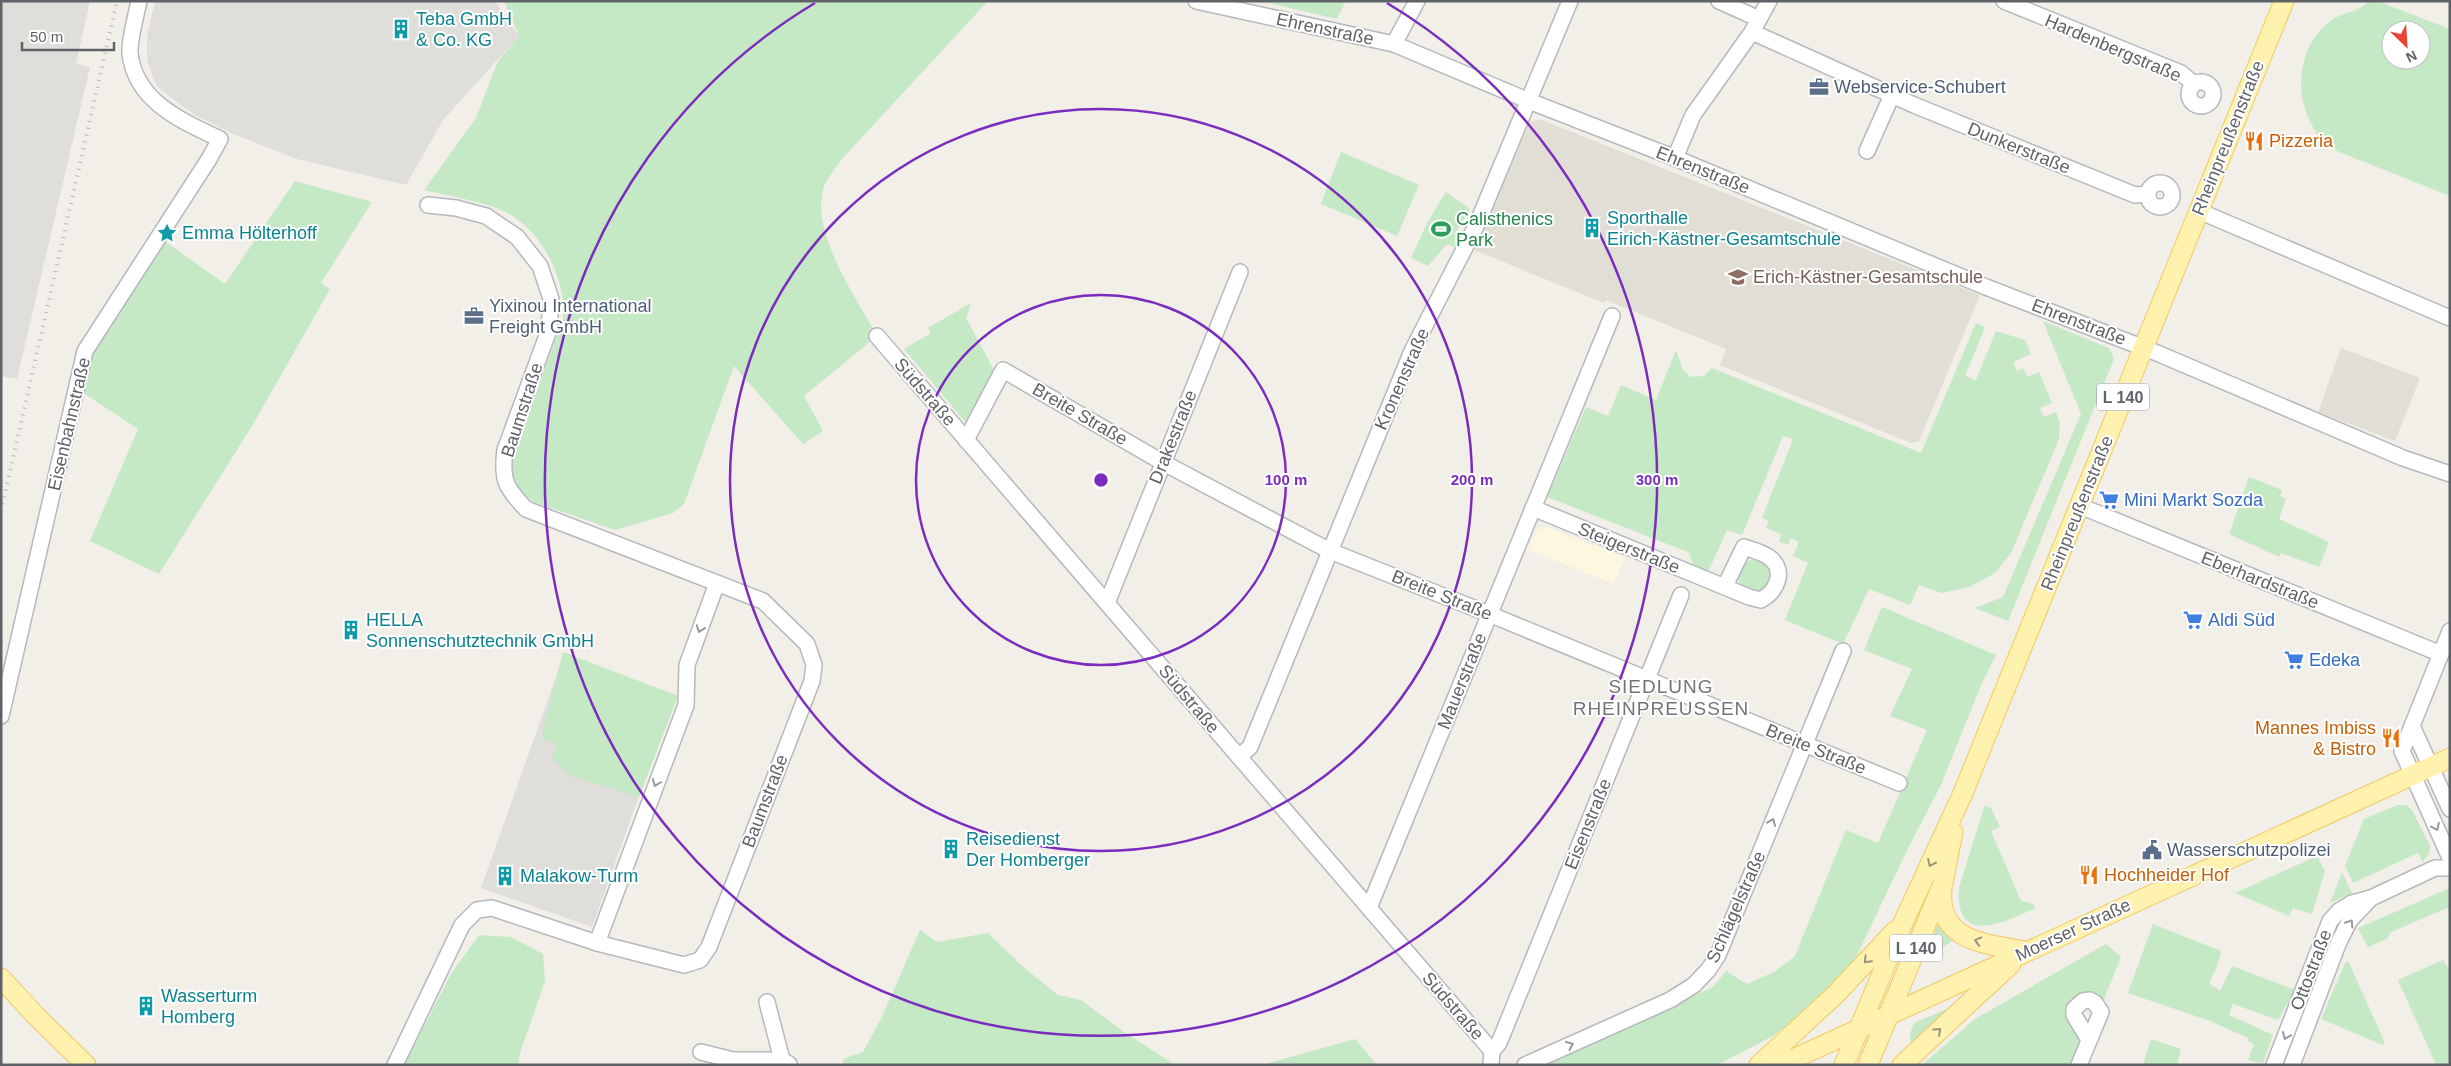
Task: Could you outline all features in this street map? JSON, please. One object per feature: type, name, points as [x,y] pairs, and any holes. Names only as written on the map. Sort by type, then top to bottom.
[{"type":"main road","name":"Rheinpreußenstraße","points":[[1859,1027],[1902,925],[1958,803],[2284,1]]},
{"type":"main road","name":"Moerser Straße","points":[[1780,1065],[1859,1027],[2450,758]]},
{"type":"main road","name":"Rheinpreußenstraße","points":[[1889,1014],[1943,883],[1958,803]]},
{"type":"main road","points":[[1943,883],[1942,909],[1950,924],[1973,941],[2025,951]]},
{"type":"main road","points":[[1759,1065],[1835,995],[1902,925]]},
{"type":"main road","points":[[1902,1065],[2025,951]]},
{"type":"main road","points":[[1,978],[35,1016],[86,1065]]},
{"type":"main road","name":"L 140","points":[[1868,1065],[1889,1014]]},
{"type":"main road","name":"L 140","points":[[1844,1065],[1859,1027]]},
{"type":"street","name":"Eisenbahnstraße","points":[[1,716],[85,351],[220,139],[175,118],[149,96],[140,83],[130,53],[139,1]]},
{"type":"street","name":"Ehrenstraße","points":[[1196,1],[1394,44],[1529,101],[1675,158],[1978,283],[2143,347],[2404,458],[2450,474]]},
{"type":"street","points":[[1394,44],[1417,1]]},
{"type":"street","name":"Kronenstraße","points":[[1239,757],[1250,747],[1412,351],[1477,224],[1570,1]]},
{"type":"street","name":"Dunkerstraße","points":[[1718,1],[1756,26],[1892,95],[2135,195],[2148,194]]},
{"type":"street","points":[[1675,158],[1692,116],[1756,26],[1769,1]]},
{"type":"street","name":"Hardenbergstraße","points":[[2004,1],[2181,73],[2194,84]]},
{"type":"street","points":[[1867,151],[1892,95]]},
{"type":"street","name":"Baumstraße","points":[[395,1065],[462,925],[478,910],[492,908],[597,943],[684,965],[700,960],[709,947],[812,681],[814,665],[807,644],[763,601],[526,509],[508,490],[502,471],[506,450],[549,330],[551,299],[540,266],[517,237],[486,216],[456,208],[428,205]]},
{"type":"street","points":[[2199,211],[2450,318]]},
{"type":"street","name":"Drakestraße","points":[[1107,603],[1162,462],[1240,272]]},
{"type":"street","name":"Mauerstraße","points":[[1368,908],[1612,316]]},
{"type":"street","name":"Südstraße","points":[[877,336],[1368,908],[1492,1058]]},
{"type":"street","name":"Breite Straße","points":[[966,440],[1003,370],[1162,462],[1330,551],[1489,614],[1899,783]]},
{"type":"street","name":"Eberhardstraße","points":[[2080,506],[2440,654]]},
{"type":"street","name":"Steigerstraße","points":[[1533,508],[1726,586]]},
{"type":"street","points":[[597,943],[686,705],[687,666],[717,583]]},
{"type":"street","name":"Eisenstraße","points":[[1492,1058],[1680,595]]},
{"type":"street","points":[[2450,631],[2402,751],[2450,858]]},
{"type":"street","name":"Schlägelstraße","points":[[1525,1065],[1670,1000],[1694,985],[1709,970],[1718,955],[1843,651]]},
{"type":"street","points":[[2412,726],[2450,809]]},
{"type":"street","name":"Ottostraße","points":[[2274,1065],[2330,922],[2338,911],[2352,903],[2371,898],[2435,868],[2450,868]]},
{"type":"street","name":"Ottostraße","points":[[2292,1065],[2338,944],[2350,920],[2371,898]]},
{"type":"street","points":[[701,1052],[733,1060],[786,1062],[767,1002]]},
{"type":"street","points":[[2079,1065],[2090,1040]]},
{"type":"shaded area","points":[[1,1],[90,1],[76,64],[90,67],[17,379],[1,376]]},
{"type":"shaded area","points":[[155,1],[495,1],[519,36],[443,120],[406,185],[297,159],[233,134],[195,115],[174,100],[156,85],[147,61],[147,36]]},
{"type":"shaded area","name":"Erich-Kästner-Gesamtschule","points":[[1542,120],[1980,295],[1919,441],[1911,443],[1720,365],[1726,349],[1606,300],[1604,303],[1474,250],[1531,121]]},
{"type":"shaded area","points":[[2341,348],[2420,378],[2395,441],[2318,412]]},
{"type":"shaded area","points":[[1547,527],[1625,558],[1613,584],[1527,549],[1537,530]]},
{"type":"shaded area","points":[[563,657],[675,696],[592,927],[481,888]]},
{"type":"green space","points":[[504,1],[988,1],[840,161],[825,184],[821,202],[828,242],[836,262],[877,336],[804,396],[823,431],[803,444],[734,366],[684,504],[673,513],[615,530],[534,502],[521,491],[513,475],[513,457],[563,319],[561,289],[550,259],[533,233],[509,214],[479,203],[424,190],[476,118],[498,61],[519,36]]},
{"type":"green space","points":[[1261,1],[1346,1],[1337,19]]},
{"type":"green space","points":[[2369,1],[2377,1],[2427,20],[2381,20],[2381,70],[2431,70],[2431,22],[2450,29],[2450,196],[2337,151],[2320,139],[2313,127],[2307,114],[2301,85],[2306,55],[2312,42],[2332,20],[2357,10]]},
{"type":"green space","points":[[1341,152],[1419,185],[1397,236],[1321,204]]},
{"type":"green space","points":[[295,181],[372,202],[321,283],[330,289],[252,426],[159,574],[90,541],[138,429],[82,392],[90,352],[166,242],[225,284]]},
{"type":"green space","name":"Calisthenics Park","points":[[1446,192],[1470,209],[1455,234],[1465,242],[1461,250],[1447,244],[1428,266],[1411,258],[1427,223]]},
{"type":"green space","points":[[971,303],[966,318],[994,370],[968,425],[904,349],[931,333],[928,328]]},
{"type":"green space","points":[[2043,321],[2109,348],[2114,359],[2008,621],[1975,608],[2003,597],[2081,414]]},
{"type":"green space","points":[[1976,323],[1985,327],[1965,376],[1976,380],[1996,331],[2025,340],[2031,354],[2013,362],[2017,371],[2023,368],[2027,377],[2039,372],[2052,403],[2040,408],[2044,417],[2056,412],[2060,423],[2059,439],[2011,553],[1995,573],[1969,587],[1941,593],[1919,585],[1910,605],[1869,589],[1843,644],[1785,620],[1808,563],[1793,556],[1799,542],[1791,538],[1788,545],[1779,541],[1781,534],[1766,528],[1769,521],[1762,518],[1793,439],[1783,436],[1742,535],[1727,530],[1708,572],[1695,567],[1688,552],[1547,497],[1586,407],[1608,416],[1621,385],[1656,400],[1676,350],[1683,370],[1691,377],[1704,376],[1712,368],[1921,453]]},
{"type":"green space","points":[[2249,477],[2282,490],[2280,496],[2286,499],[2279,519],[2329,542],[2319,567],[2281,553],[2279,557],[2229,534]]},
{"type":"green space","points":[[1754,560],[1760,561],[1765,565],[1769,570],[1769,582],[1765,587],[1760,591],[1754,592],[1748,591],[1743,587],[1739,582],[1738,576],[1739,570],[1743,565],[1748,561]]},
{"type":"green space","points":[[1882,607],[1996,655],[1981,685],[1940,787],[1908,848],[1851,968],[1819,1002],[1773,1036],[1717,1065],[1546,1065],[1713,987],[1726,971],[1747,984],[1774,972],[1795,956],[1846,830],[1878,843],[1927,730],[1890,716],[1912,669],[1864,650]]},
{"type":"green space","points":[[563,652],[678,696],[639,797],[568,775],[552,757],[557,744],[541,739]]},
{"type":"green space","points":[[1985,805],[1991,808],[2000,827],[1991,831],[2021,901],[2033,904],[2035,908],[1996,924],[1983,926],[1972,924],[1964,918],[1960,906],[1959,887]]},
{"type":"green space","points":[[2398,805],[2406,805],[2412,810],[2430,846],[2429,853],[2423,862],[2418,853],[2353,883],[2345,866],[2364,819]]},
{"type":"green space","points":[[2317,856],[2325,871],[2312,914],[2293,908],[2289,916],[2235,893]]},
{"type":"green space","points":[[2342,872],[2352,893],[2330,903]]},
{"type":"green space","points":[[2450,888],[2450,912],[2447,908],[2391,932],[2387,939],[2368,947],[2358,928]]},
{"type":"green space","points":[[1939,921],[1955,939],[1922,961]]},
{"type":"green space","points":[[2153,924],[2221,951],[2218,964],[2209,983],[2220,991],[2232,966],[2295,990],[2278,1020],[2233,1004],[2229,1015],[2273,1035],[2263,1063],[2248,1060],[2254,1044],[2248,1041],[2248,1038],[2210,1021],[2128,993]]},
{"type":"green space","points":[[920,930],[937,942],[988,933],[1022,966],[1058,995],[1081,1000],[1124,1032],[1175,1065],[843,1065],[843,1059],[863,1052],[881,1019]]},
{"type":"green space","points":[[479,935],[511,937],[543,954],[545,981],[520,1053],[518,1065],[404,1065],[451,974]]},
{"type":"green space","points":[[2106,944],[2121,957],[2102,1004],[2071,1002],[2082,1037],[2070,1065],[1922,1065],[1975,1019]]},
{"type":"green space","points":[[2443,960],[2450,971],[2450,1065],[2436,1065],[2398,980]]},
{"type":"green space","points":[[2346,961],[2349,963],[2385,1043],[2383,1045],[2321,1019]]},
{"type":"green space","points":[[1954,1006],[1912,1042],[1910,1036],[1914,1023]]},
{"type":"green space","points":[[1355,1039],[1377,1065],[1262,1065]]},
{"type":"green space","points":[[2151,1039],[2181,1049],[2177,1065],[2143,1065]]},
{"type":"railway","points":[[1,511],[117,1]]},
{"type":"place","name":"Teba GmbH & Co. KG","points":[[401,29]]},
{"type":"place","name":"Webservice-Schubert","points":[[1819,87]]},
{"type":"place","name":"Pizzeria","points":[[2254,141]]},
{"type":"place","name":"Sporthalle Eirich-Kästner-Gesamtschule","points":[[1592,228]]},
{"type":"place","name":"Calisthenics Park","points":[[1441,229]]},
{"type":"place","name":"Emma Hölterhoff","points":[[167,233]]},
{"type":"place","name":"Erich-Kästner-Gesamtschule","points":[[1738,277]]},
{"type":"place","name":"Yixinou International Freight GmbH","points":[[474,316]]},
{"type":"place","name":"Mini Markt Sozda","points":[[2109,500]]},
{"type":"place","name":"Aldi Süd","points":[[2193,620]]},
{"type":"place","name":"HELLA Sonnenschutztechnik GmbH","points":[[351,630]]},
{"type":"place","name":"Edeka","points":[[2294,660]]},
{"type":"place","name":"Mannes Imbiss & Bistro","points":[[2391,738]]},
{"type":"place","name":"Reisedienst Der Homberger","points":[[951,849]]},
{"type":"place","name":"Wasserschutzpolizei","points":[[2152,850]]},
{"type":"place","name":"Hochheider Hof","points":[[2089,875]]},
{"type":"place","name":"Malakow-Turm","points":[[505,876]]},
{"type":"place","name":"Wasserturm Homberg","points":[[146,1006]]},
{"type":"district","name":"SIEDLUNG RHEINPREUSSEN","points":[[1661,697]]}]
